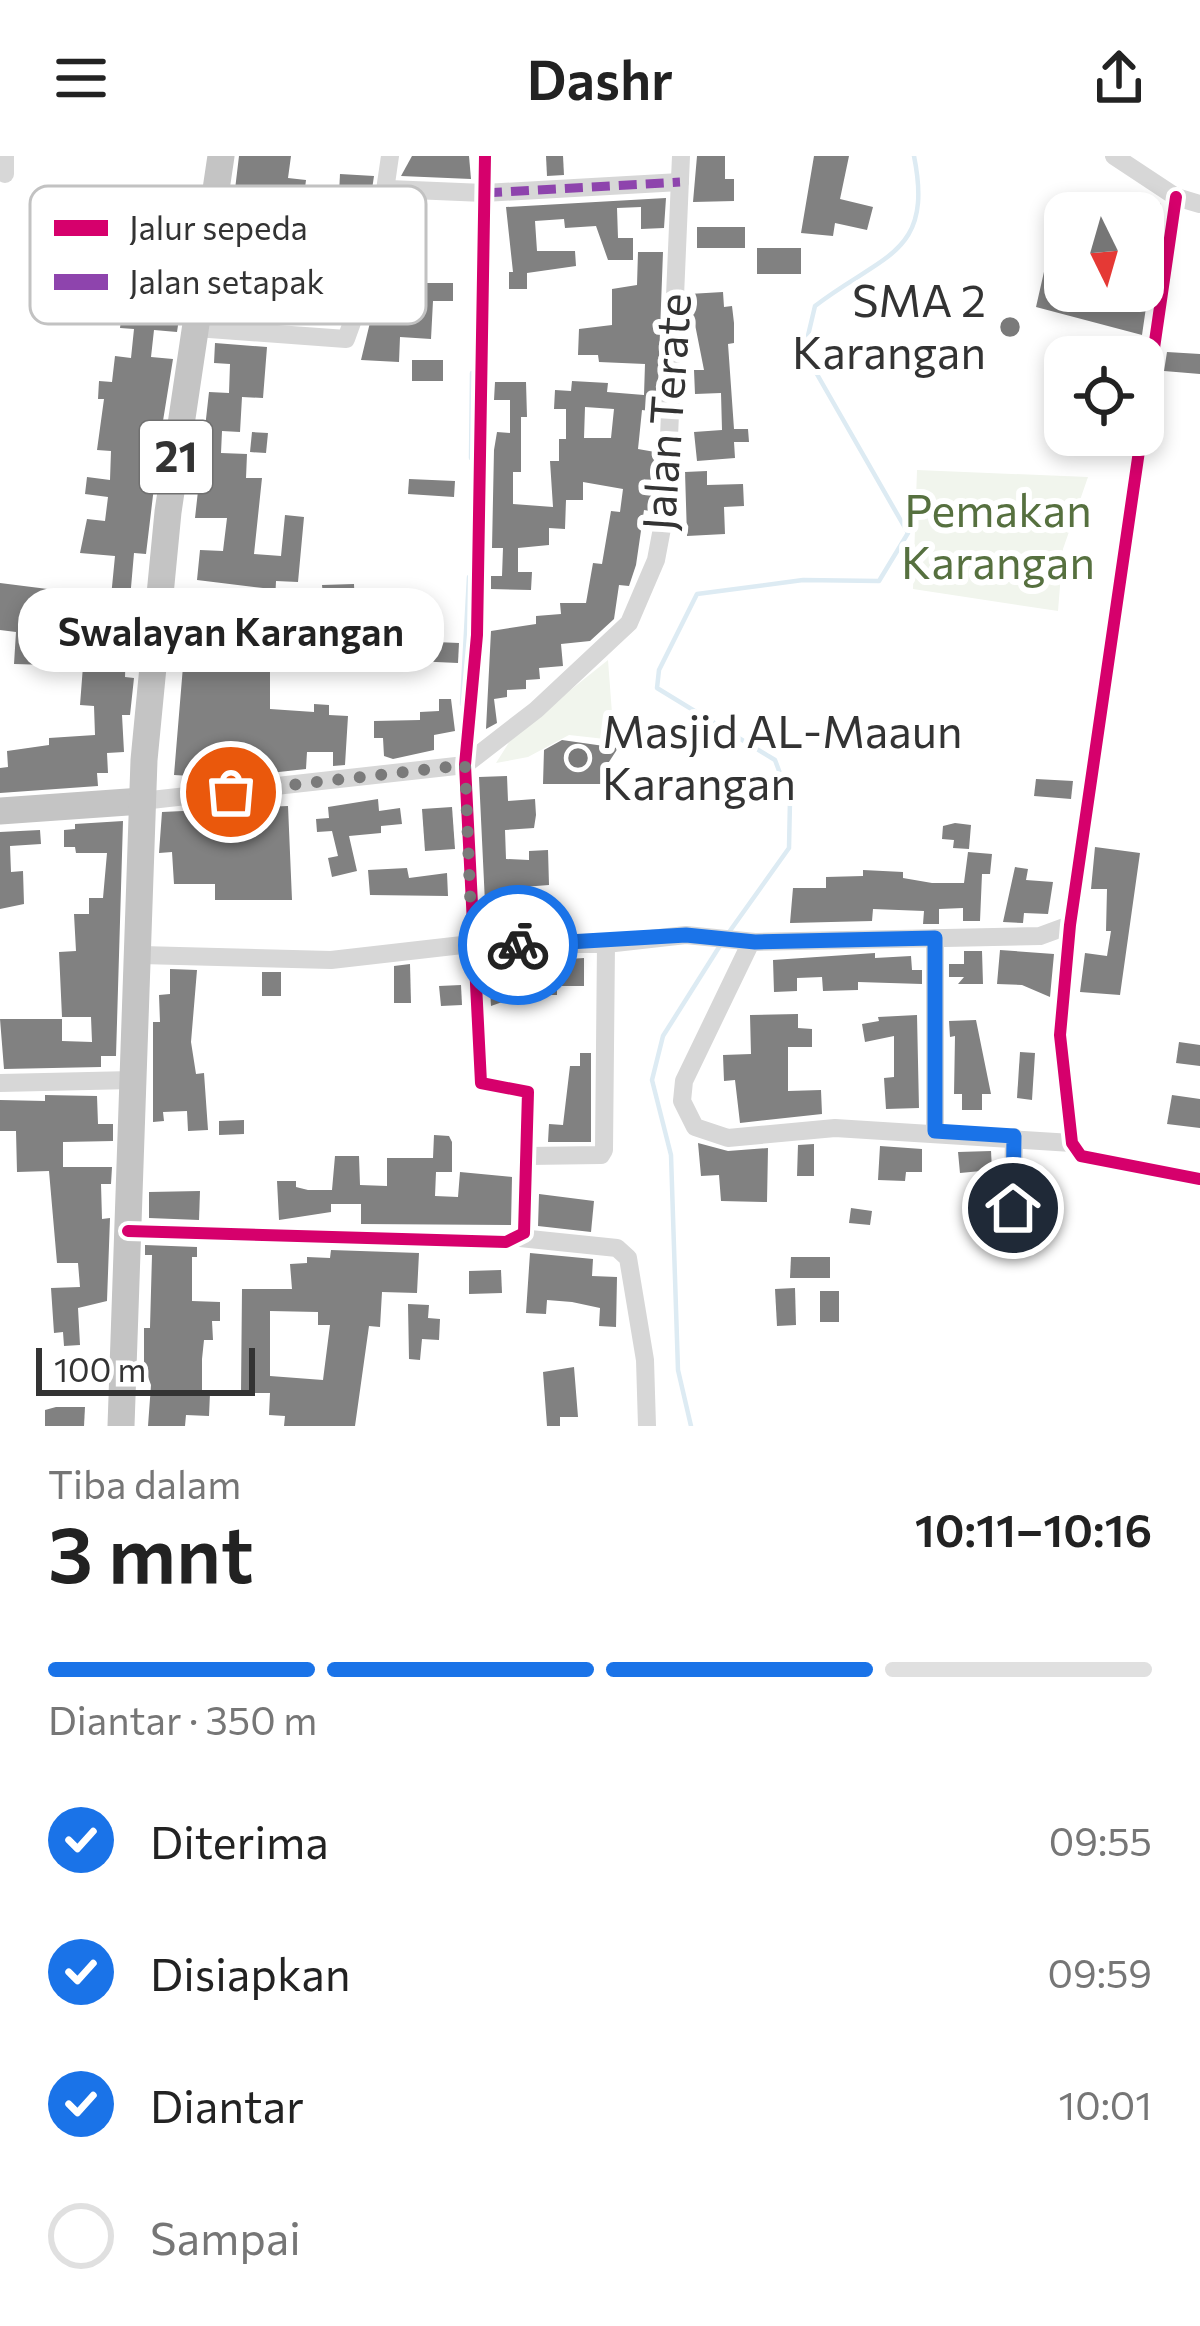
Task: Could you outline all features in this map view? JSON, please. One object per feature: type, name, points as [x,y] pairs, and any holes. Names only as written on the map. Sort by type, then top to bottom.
[{"type":"highway","name":"21","points":[[217,186],[221,156]]},
{"type":"highway","name":"21","points":[[142,801],[168,512],[197,324]]},
{"type":"highway","points":[[0,811],[142,801],[141,955],[121,1426]]},
{"type":"street","points":[[389,186],[390,156]]},
{"type":"street","points":[[485,156],[480,193],[477,635],[465,765],[481,1083],[528,1092],[525,1227],[520,1238]]},
{"type":"street","name":"Jalan Terate","points":[[465,765],[536,710],[616,637],[640,605],[656,560],[673,447],[681,156]]},
{"type":"street","points":[[1114,156],[1176,197],[1200,203]]},
{"type":"street","points":[[426,191],[480,193],[680,182]]},
{"type":"street","points":[[1176,197],[1070,925],[1060,1035],[1072,1143],[1081,1156],[1200,1179]]},
{"type":"street","points":[[196,328],[346,339],[351,324]]},
{"type":"street","points":[[142,801],[465,765]]},
{"type":"street","points":[[141,955],[331,960],[472,944],[606,944],[692,936],[748,941],[1050,935],[1070,925]]},
{"type":"street","points":[[935,938],[935,1131]]},
{"type":"street","points":[[748,941],[685,1081],[682,1101],[695,1127],[728,1138],[835,1128],[1072,1143]]},
{"type":"street","points":[[528,1156],[604,1150],[606,944]]},
{"type":"street","points":[[0,1083],[133,1080]]},
{"type":"street","points":[[1012,1243],[1014,1136]]},
{"type":"street","points":[[128,1231],[520,1238],[617,1248],[628,1258],[645,1360],[646,1426]]},
{"type":"green space","name":"Pemakan Karangan","points":[[917,470],[1088,477],[1063,549],[1058,611],[913,589]]},
{"type":"green space","points":[[608,660],[614,740],[569,735],[528,757],[496,763],[513,736]]},
{"type":"building","points":[[239,156],[291,156],[288,178],[306,180],[305,186],[235,186]]},
{"type":"building","points":[[412,156],[469,156],[471,179],[401,176]]},
{"type":"building","points":[[546,156],[563,156],[564,175],[547,176]]},
{"type":"building","points":[[697,156],[725,156],[725,179],[734,179],[734,201],[693,202]]},
{"type":"building","points":[[814,156],[849,156],[840,199],[873,207],[867,230],[835,223],[833,236],[801,233]]},
{"type":"building","points":[[340,174],[374,176],[372,186],[339,186]]},
{"type":"building","points":[[666,198],[664,228],[641,229],[641,207],[617,208],[618,238],[633,238],[633,260],[608,260],[596,226],[565,228],[564,219],[535,221],[537,251],[575,251],[576,266],[527,273],[527,289],[509,289],[509,272],[513,272],[506,207]]},
{"type":"building","points":[[697,227],[745,227],[745,248],[697,248]]},
{"type":"building","points":[[757,248],[801,248],[801,274],[757,274]]},
{"type":"building","points":[[638,252],[663,252],[657,412],[642,410],[638,449],[655,452],[653,487],[629,586],[619,585],[614,619],[590,641],[561,644],[563,666],[539,668],[540,679],[526,680],[526,689],[507,690],[507,697],[494,699],[497,723],[486,729],[491,631],[536,624],[536,616],[561,614],[560,603],[586,603],[593,563],[602,564],[611,511],[620,512],[623,489],[583,482],[583,500],[566,500],[565,529],[549,528],[549,545],[518,548],[518,572],[532,572],[531,590],[491,589],[491,576],[502,576],[503,548],[492,548],[494,450],[497,432],[510,433],[510,400],[494,400],[495,382],[526,382],[527,417],[521,417],[521,472],[513,472],[513,504],[553,507],[550,461],[559,461],[559,439],[566,439],[566,409],[554,409],[555,390],[571,391],[572,381],[608,383],[607,392],[644,395],[645,364],[599,362],[598,355],[578,355],[579,329],[612,325],[612,289],[637,285]],"holes":[[[585,407],[614,409],[611,438],[584,438]]]},
{"type":"building","points":[[1044,272],[1044,309],[1036,307]]},
{"type":"building","points":[[426,283],[453,283],[453,301],[433,301],[431,339],[400,337],[399,362],[361,360],[370,324],[426,324]]},
{"type":"building","points":[[723,292],[724,307],[732,306],[734,323],[734,343],[728,344],[734,429],[748,429],[749,442],[734,442],[735,458],[697,461],[694,432],[722,430],[721,393],[695,394],[694,370],[704,370],[689,294]]},
{"type":"building","points":[[1055,312],[1145,312],[1142,335]]},
{"type":"building","points":[[120,324],[178,324],[177,332],[154,330],[151,357],[173,359],[162,427],[147,426],[144,456],[157,462],[146,554],[134,553],[130,599],[141,600],[132,649],[126,648],[125,677],[134,678],[130,715],[122,715],[124,752],[107,753],[108,773],[97,773],[98,786],[0,793],[0,768],[8,767],[7,751],[49,745],[49,738],[95,735],[94,706],[80,705],[83,666],[14,664],[16,632],[0,630],[0,583],[111,597],[115,556],[80,553],[87,519],[105,521],[108,497],[85,494],[87,477],[110,480],[111,451],[97,450],[104,399],[98,399],[99,381],[112,382],[115,356],[131,358],[134,329],[120,328]]},
{"type":"building","points":[[215,343],[267,347],[263,398],[242,397],[240,432],[222,431],[221,453],[247,454],[246,478],[262,478],[254,554],[281,556],[285,515],[304,517],[298,582],[276,581],[275,602],[262,601],[263,588],[197,580],[200,550],[223,551],[227,518],[195,518],[209,392],[229,393],[230,364],[214,363]]},
{"type":"building","points":[[1167,352],[1200,354],[1200,374],[1164,371]]},
{"type":"building","points":[[412,360],[443,360],[443,381],[412,381]]},
{"type":"building","points":[[252,432],[268,433],[266,453],[250,452]]},
{"type":"building","points":[[707,471],[707,485],[743,484],[744,506],[724,507],[725,534],[687,536],[685,472]]},
{"type":"building","points":[[409,479],[455,481],[454,497],[408,494]]},
{"type":"building","points":[[354,584],[355,610],[343,610],[343,596],[323,596],[322,585]]},
{"type":"building","points":[[186,630],[270,641],[270,709],[314,712],[314,704],[329,705],[329,715],[348,716],[345,765],[333,766],[333,752],[307,752],[306,769],[224,778],[174,775]]},
{"type":"building","points":[[413,641],[459,643],[458,663],[414,661]]},
{"type":"building","points":[[439,699],[451,699],[455,731],[434,735],[434,750],[393,759],[384,756],[383,738],[374,738],[374,721],[420,720],[420,712],[439,711]]},
{"type":"building","name":"Masjid AL-Maaun Karangan","points":[[562,740],[618,748],[607,765],[606,784],[543,784],[544,750]]},
{"type":"building","points":[[507,776],[508,801],[535,799],[536,815],[534,828],[505,830],[506,859],[529,860],[529,851],[548,850],[549,885],[523,887],[526,930],[492,931],[490,903],[485,903],[479,777]]},
{"type":"building","points":[[1036,779],[1073,781],[1071,799],[1034,796]]},
{"type":"building","points":[[378,799],[379,811],[400,808],[402,824],[381,826],[381,833],[349,836],[357,871],[332,877],[328,858],[338,856],[332,831],[317,832],[316,819],[329,818],[328,807]]},
{"type":"building","points":[[288,806],[292,900],[215,900],[215,884],[174,884],[172,852],[159,853],[162,812]]},
{"type":"building","points":[[452,807],[455,849],[425,851],[422,809]]},
{"type":"building","points":[[123,821],[116,1056],[101,1056],[101,1067],[4,1069],[0,1019],[62,1019],[62,1041],[92,1042],[91,1017],[62,1017],[59,952],[76,951],[74,914],[89,914],[89,898],[103,898],[107,853],[76,853],[75,847],[64,847],[64,830],[75,829],[75,824]]},
{"type":"building","points":[[971,825],[969,849],[953,848],[954,840],[942,839],[943,826]]},
{"type":"building","points":[[40,830],[41,844],[10,846],[11,872],[23,871],[24,904],[0,909],[0,832]]},
{"type":"building","points":[[1095,847],[1140,853],[1120,995],[1080,992],[1085,953],[1107,956],[1111,931],[1106,931],[1107,889],[1091,889]]},
{"type":"building","points":[[968,852],[992,854],[990,874],[982,874],[980,921],[963,921],[963,908],[939,909],[939,924],[923,924],[924,911],[873,909],[872,921],[790,923],[793,888],[826,888],[826,877],[863,876],[863,870],[903,872],[903,878],[932,883],[964,883]]},
{"type":"building","points":[[1015,867],[1028,869],[1026,880],[1053,882],[1048,914],[1024,913],[1023,923],[1003,922]]},
{"type":"building","points":[[407,868],[409,878],[447,873],[448,896],[370,895],[368,870]]},
{"type":"building","points":[[1000,950],[1054,954],[1050,997],[1022,985],[997,984]]},
{"type":"building","points":[[964,951],[982,951],[983,984],[958,984],[964,977],[949,977],[949,964],[964,964]]},
{"type":"building","points":[[875,953],[875,958],[911,956],[912,970],[922,970],[922,984],[858,982],[858,990],[823,991],[822,977],[797,978],[797,991],[774,992],[773,960]]},
{"type":"building","points":[[488,958],[502,958],[502,963],[584,958],[584,986],[557,986],[557,995],[522,995],[491,1006]]},
{"type":"building","points":[[410,964],[411,1003],[394,1003],[394,966]]},
{"type":"building","points":[[170,969],[197,970],[191,1042],[196,1074],[204,1073],[208,1130],[188,1131],[187,1111],[163,1112],[164,1121],[153,1122],[153,1022],[160,1022],[159,995],[170,994]]},
{"type":"building","points":[[262,972],[281,972],[281,996],[262,996]]},
{"type":"building","points":[[461,985],[462,1005],[441,1006],[439,986]]},
{"type":"building","points":[[798,1014],[798,1028],[812,1029],[812,1047],[788,1047],[788,1091],[821,1090],[822,1114],[740,1123],[735,1080],[724,1081],[723,1055],[751,1054],[750,1015]]},
{"type":"building","points":[[917,1015],[919,1108],[886,1109],[884,1078],[894,1077],[894,1036],[865,1042],[862,1024],[879,1021],[878,1017]]},
{"type":"building","points":[[976,1020],[991,1094],[982,1094],[982,1110],[962,1110],[962,1094],[954,1094],[955,1036],[950,1037],[949,1021]]},
{"type":"building","points":[[1179,1042],[1200,1045],[1200,1066],[1176,1063]]},
{"type":"building","points":[[1020,1052],[1035,1053],[1032,1100],[1017,1098]]},
{"type":"building","points":[[580,1053],[591,1053],[591,1142],[548,1142],[549,1124],[563,1125],[570,1066],[580,1066]]},
{"type":"building","points":[[45,1095],[97,1096],[98,1124],[113,1124],[113,1141],[63,1142],[63,1167],[112,1167],[111,1184],[101,1184],[102,1219],[110,1218],[107,1301],[78,1308],[80,1345],[64,1346],[63,1332],[54,1333],[51,1288],[80,1287],[78,1263],[57,1263],[49,1171],[17,1172],[16,1131],[0,1131],[0,1100],[45,1101]]},
{"type":"building","points":[[1172,1095],[1200,1099],[1200,1128],[1167,1124]]},
{"type":"building","points":[[244,1120],[244,1134],[219,1135],[219,1121]]},
{"type":"building","points":[[434,1135],[449,1136],[452,1142],[452,1172],[436,1172],[435,1196],[458,1197],[460,1172],[512,1177],[511,1225],[361,1224],[361,1204],[331,1204],[331,1212],[279,1220],[277,1181],[296,1181],[296,1187],[308,1190],[332,1190],[335,1156],[359,1156],[360,1185],[387,1186],[387,1158],[433,1158]]},
{"type":"building","points":[[698,1143],[728,1151],[768,1148],[767,1202],[721,1201],[719,1175],[701,1176]]},
{"type":"building","points":[[814,1144],[814,1176],[797,1176],[798,1145]]},
{"type":"building","points":[[880,1146],[922,1149],[922,1172],[906,1172],[905,1181],[878,1180]]},
{"type":"building","points":[[991,1151],[992,1170],[960,1173],[958,1152]]},
{"type":"building","points":[[200,1191],[199,1220],[149,1218],[149,1192]]},
{"type":"building","points":[[539,1194],[594,1201],[591,1232],[538,1226]]},
{"type":"building","points":[[981,1196],[999,1196],[999,1228],[982,1229]]},
{"type":"building","points":[[851,1208],[872,1211],[870,1225],[849,1223]]},
{"type":"building","points":[[145,1245],[197,1247],[197,1257],[192,1257],[192,1301],[220,1302],[220,1321],[212,1321],[213,1340],[204,1340],[202,1359],[202,1392],[210,1393],[209,1416],[186,1415],[185,1426],[148,1426],[151,1385],[144,1366],[144,1328],[150,1328],[152,1255],[145,1255]]},
{"type":"building","points":[[331,1250],[419,1253],[417,1293],[382,1292],[380,1327],[369,1326],[355,1426],[284,1426],[285,1416],[269,1415],[270,1393],[241,1393],[242,1289],[292,1289],[290,1264],[307,1263],[307,1257],[330,1258]],"holes":[[[270,1311],[318,1312],[318,1325],[330,1325],[323,1380],[270,1376]]]},
{"type":"building","points":[[530,1253],[593,1259],[592,1276],[617,1277],[616,1327],[599,1326],[600,1308],[572,1302],[547,1300],[546,1314],[526,1313]]},
{"type":"building","points":[[791,1257],[830,1257],[830,1278],[790,1278]]},
{"type":"building","points":[[501,1270],[502,1293],[469,1294],[469,1271]]},
{"type":"building","points":[[795,1288],[796,1325],[777,1326],[775,1289]]},
{"type":"building","points":[[820,1291],[839,1291],[839,1322],[820,1322]]},
{"type":"building","points":[[408,1304],[429,1305],[428,1318],[440,1319],[439,1340],[422,1339],[420,1360],[409,1359]]},
{"type":"building","points":[[574,1367],[578,1417],[560,1417],[560,1426],[547,1426],[543,1372]]},
{"type":"building","points":[[85,1407],[84,1426],[45,1426],[45,1410]]},
{"type":"waterway","points":[[727,935],[789,848],[790,800],[775,760],[657,688],[659,670],[697,594],[803,580],[879,581],[908,533],[814,369],[806,344],[815,306],[881,262],[909,233],[918,189],[914,156]]},
{"type":"waterway","points":[[471,458],[472,373]]},
{"type":"waterway","points":[[462,704],[469,577]]},
{"type":"waterway","points":[[691,1426],[678,1370],[671,1155],[652,1080],[663,1036],[721,944]]},
{"type":"marked path","points":[[484,193],[680,182]]},
{"type":"cycle path","points":[[128,1231],[506,1242],[524,1233],[528,1092],[481,1083],[465,765],[477,635],[485,156]]},
{"type":"cycle path","points":[[1176,197],[1070,925],[1060,1035],[1072,1143],[1081,1156],[1200,1179]]},
{"type":"way so far","points":[[231,792],[465,765],[472,944],[518,945]]},
{"type":"place","name":"SMA 2 Karangan","points":[[1010,327]]},
{"type":"place","name":"Masjid AL-Maaun Karangan","points":[[578,758]]},
{"type":"place","name":"Swalayan Karangan","points":[[231,792]]},
{"type":"route","points":[[518,945],[629,943],[686,935],[755,942],[935,938],[935,1131],[1014,1136],[1013,1208]]}]
